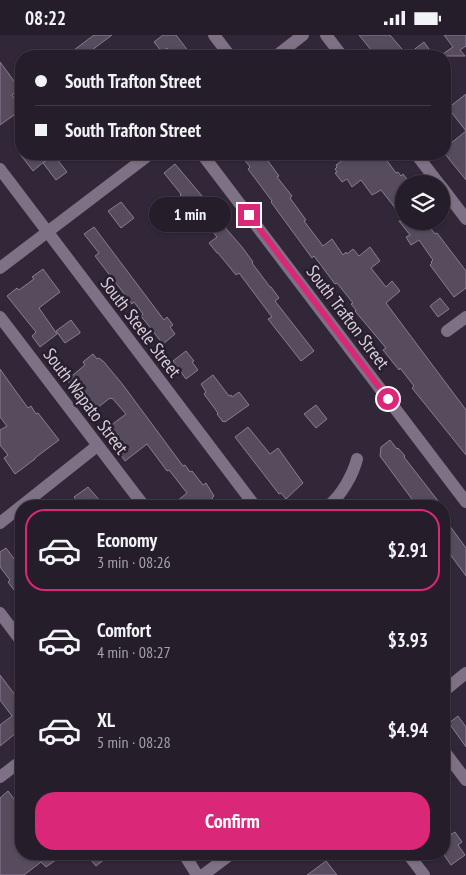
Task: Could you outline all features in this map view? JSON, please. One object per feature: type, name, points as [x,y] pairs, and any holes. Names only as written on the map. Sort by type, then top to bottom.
[{"type":"street","points":[[214,35],[225,50]]},
{"type":"street","points":[[284,50],[303,35]]},
{"type":"street","points":[[326,35],[337,50]]},
{"type":"street","points":[[0,268],[142,160]]},
{"type":"street","name":"South Trafton Street","points":[[207,160],[466,502]]},
{"type":"street","points":[[421,160],[432,175]]},
{"type":"street","name":"South Steele Street","points":[[0,169],[250,500]]},
{"type":"street","points":[[450,198],[466,219]]},
{"type":"street","name":"South Wapato Street","points":[[0,317],[139,500]]},
{"type":"street","points":[[447,331],[466,317]]},
{"type":"street","points":[[29,500],[97,446]]},
{"type":"street","points":[[335,500],[348,481],[358,459]]},
{"type":"street","points":[[0,523],[15,511]]},
{"type":"street","points":[[0,613],[15,633]]},
{"type":"street","points":[[450,686],[466,673]]},
{"type":"street","points":[[450,759],[466,780]]},
{"type":"street","points":[[0,777],[15,766]]},
{"type":"street","points":[[187,860],[196,875]]},
{"type":"street","points":[[203,875],[224,860]]},
{"type":"street","points":[[413,860],[424,875]]},
{"type":"building","points":[[94,35],[112,35],[92,50],[74,50]]},
{"type":"building","points":[[163,35],[176,35],[187,50],[168,50],[167,48],[160,50],[154,42]]},
{"type":"building","points":[[359,35],[390,35],[403,50],[371,50]]},
{"type":"building","points":[[444,35],[466,35],[466,46],[460,50],[465,56],[451,56],[451,50],[449,50],[453,47]]},
{"type":"building","points":[[424,42],[430,50],[414,50]]},
{"type":"building","points":[[0,62],[15,82],[15,93],[12,95],[15,99],[15,114],[0,125]]},
{"type":"building","points":[[466,94],[466,131],[451,112],[451,106]]},
{"type":"building","points":[[466,131],[466,180],[450,160],[451,143]]},
{"type":"building","points":[[25,160],[46,160],[33,171]]},
{"type":"building","points":[[47,160],[58,160],[67,172],[56,180],[43,163]]},
{"type":"building","points":[[245,160],[267,160],[279,176],[277,177],[292,196],[290,198],[306,220],[304,221],[323,246],[332,239],[343,255],[353,249],[359,256],[370,247],[380,261],[371,268],[386,287],[392,281],[400,291],[386,303],[466,410],[466,455],[412,388],[414,386],[400,368],[399,370],[383,350],[386,348],[355,311],[351,304],[353,303],[337,283],[335,284],[314,256],[312,258],[248,169],[250,167]]},
{"type":"building","points":[[343,160],[386,160],[396,173],[398,172],[400,175],[395,175],[395,208],[381,190],[372,195],[361,180],[352,187],[347,179],[342,182],[335,173],[337,172],[335,169],[336,165]]},
{"type":"building","points":[[175,164],[224,222],[222,224],[242,247],[279,298],[275,301],[314,351],[301,361],[268,319],[272,317],[239,273],[236,275],[209,243],[217,237],[204,221],[201,223],[193,214],[190,216],[177,200],[181,194],[164,173]]},
{"type":"building","points":[[121,202],[134,218],[121,228],[108,211]]},
{"type":"building","points":[[94,227],[164,320],[167,317],[173,325],[170,327],[175,334],[163,344],[141,316],[143,314],[134,302],[132,304],[95,256],[99,253],[84,234]]},
{"type":"building","points":[[406,230],[432,230],[435,234],[437,233],[466,271],[466,288],[454,297],[430,265],[433,260],[419,240],[411,245],[406,237],[410,235]]},
{"type":"building","points":[[43,269],[60,292],[39,308],[57,334],[40,347],[32,336],[36,332],[7,296],[34,279],[32,277]]},
{"type":"building","points":[[440,298],[449,309],[438,317],[430,306]]},
{"type":"building","points":[[71,320],[80,333],[65,343],[56,331]]},
{"type":"building","points":[[186,351],[198,370],[186,379],[173,361]]},
{"type":"building","points":[[93,354],[97,359],[99,358],[104,362],[183,466],[185,465],[190,472],[192,471],[203,485],[206,483],[214,496],[213,500],[178,500],[187,493],[169,470],[167,471],[147,444],[125,461],[115,447],[118,444],[106,429],[126,414],[112,398],[92,412],[67,380],[85,365],[83,362]]},
{"type":"building","points":[[0,369],[28,408],[31,406],[36,414],[38,413],[59,440],[15,474],[4,458],[8,455],[0,445],[0,430],[7,426],[0,417]]},
{"type":"building","points":[[213,375],[229,396],[231,395],[232,397],[239,392],[249,405],[225,422],[217,414],[204,394],[206,392],[201,384]]},
{"type":"building","points":[[316,405],[327,419],[316,428],[304,414]]},
{"type":"building","points":[[248,427],[270,454],[278,448],[303,483],[286,499],[281,493],[279,494],[235,437]]},
{"type":"building","points":[[390,440],[405,456],[437,500],[413,500],[380,456],[381,447]]},
{"type":"building","points":[[88,487],[99,500],[76,500],[74,497]]},
{"type":"building","points":[[450,526],[466,548],[466,576],[450,554]]},
{"type":"building","points":[[6,548],[15,560],[14,590],[8,582],[10,580],[0,567],[0,552]]},
{"type":"building","points":[[0,675],[15,695],[15,734],[0,746],[0,725],[12,716],[0,700]]},
{"type":"building","points":[[458,716],[466,727],[466,747],[450,724],[450,722]]},
{"type":"building","points":[[8,791],[15,800],[15,860],[56,860],[46,867],[41,862],[24,875],[0,875],[0,798]]},
{"type":"building","points":[[455,832],[462,842],[458,845],[465,855],[451,865],[448,860],[450,860],[450,835]]},
{"type":"building","points":[[91,860],[104,860],[96,866]]},
{"type":"building","points":[[326,861],[337,875],[307,875],[318,867]]},
{"type":"route","points":[[249,215],[388,399]]}]
